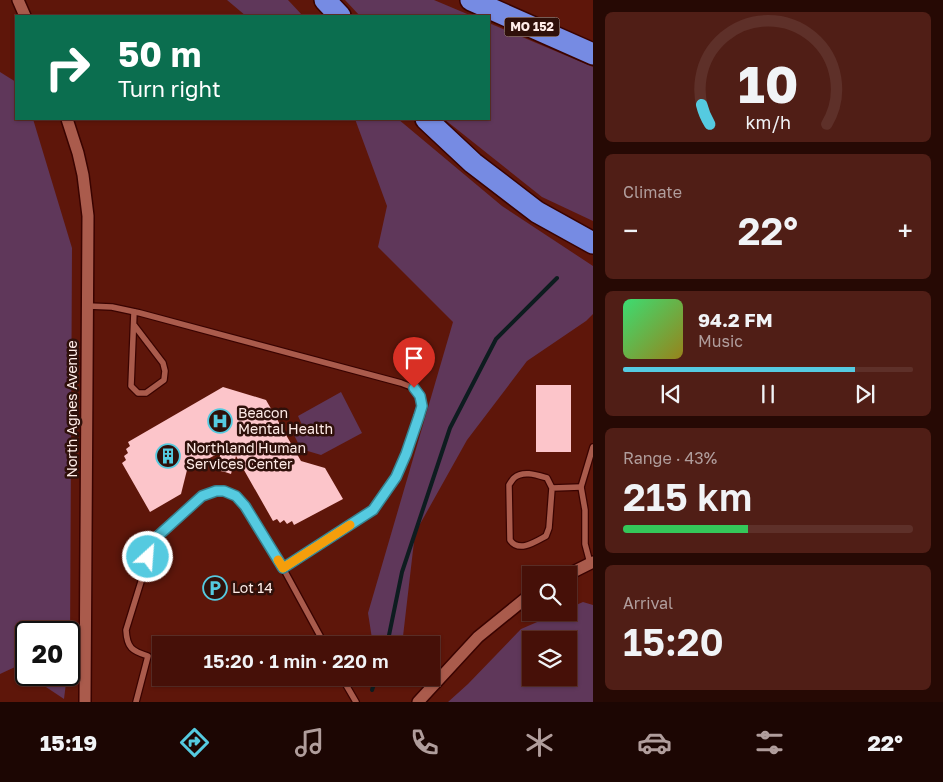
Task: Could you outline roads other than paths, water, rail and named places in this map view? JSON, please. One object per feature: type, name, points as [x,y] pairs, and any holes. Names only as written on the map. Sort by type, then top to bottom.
[{"type":"highway","points":[[325,0],[339,15]]},
{"type":"highway","name":"MO 152","points":[[471,0],[593,54]]},
{"type":"highway","points":[[427,120],[473,162],[537,212],[593,243]]},
{"type":"street","points":[[18,0],[25,15]]},
{"type":"street","name":"North Agnes Avenue","points":[[67,120],[84,175],[88,216],[85,702]]},
{"type":"street","points":[[577,570],[592,562]]},
{"type":"street","points":[[418,702],[478,637],[522,601]]},
{"type":"lane","points":[[88,306],[112,307],[134,312],[401,383],[414,388],[420,396],[422,406],[406,454],[396,477],[373,510],[283,568]]},
{"type":"lane","points":[[134,312],[131,386],[138,393],[146,393],[164,380],[165,370],[163,363],[134,325]]},
{"type":"lane","points":[[592,562],[585,544],[585,510],[582,487],[593,447]]},
{"type":"lane","points":[[521,474],[534,474],[547,478],[552,488],[549,528],[546,536],[531,544],[520,547],[513,544],[510,540],[510,485],[514,478],[521,474]]},
{"type":"lane","points":[[552,488],[582,487]]},
{"type":"lane","points":[[136,702],[148,656],[130,647],[126,630],[153,543],[159,535],[202,496],[216,491],[224,491],[236,496],[245,506],[283,568],[320,636]]},
{"type":"lane","points":[[346,686],[354,701]]},
{"type":"waterway","points":[[389,636],[402,572],[450,428],[496,339],[557,278]]},
{"type":"waterway","points":[[372,690],[373,686]]},
{"type":"place","name":"Beacon Mental Health","points":[[220,421]]},
{"type":"place","name":"Northland Human Services Center","points":[[168,456]]},
{"type":"place","name":"Lot 14","points":[[215,588]]}]
